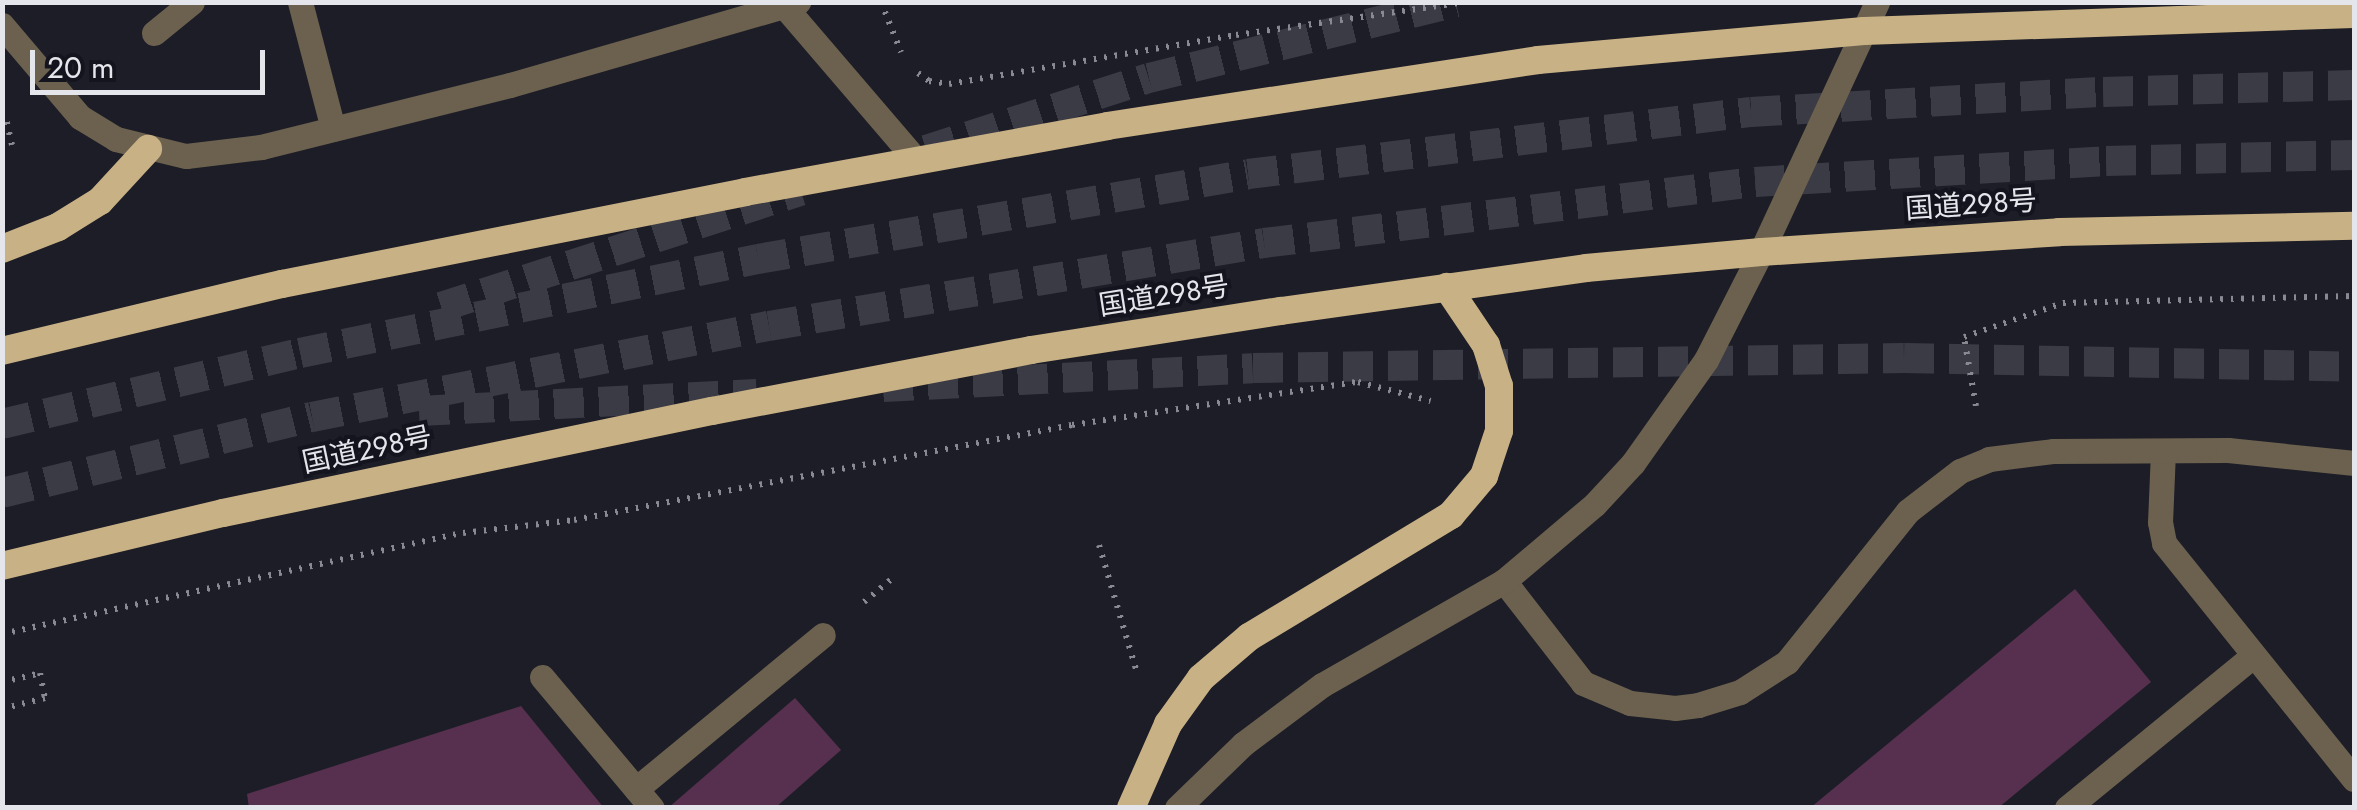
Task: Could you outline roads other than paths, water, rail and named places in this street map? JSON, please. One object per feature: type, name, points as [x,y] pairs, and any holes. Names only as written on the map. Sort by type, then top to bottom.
[{"type":"highway","points":[[2,351],[282,284],[916,160],[1232,105],[1538,60],[2118,11],[2354,14]]},
{"type":"highway","points":[[2,249],[58,228],[100,201],[148,149]]},
{"type":"highway","name":"国道298号","points":[[2,566],[223,514],[750,404],[1031,350],[1448,287],[1762,252],[2059,232],[2354,226]]},
{"type":"highway","points":[[1131,808],[1168,724],[1201,678],[1280,616],[1452,515],[1484,476],[1499,431],[1499,386],[1486,345],[1448,287]]},
{"type":"street","points":[[154,33],[192,2]]},
{"type":"street","points":[[300,2],[333,129]]},
{"type":"street","points":[[1177,808],[1243,744],[1322,685],[1504,581],[1582,516],[1633,463],[1706,360],[1762,252],[1877,2]]},
{"type":"street","points":[[2,26],[80,117],[116,139],[186,156],[224,154],[333,129],[607,60],[792,4],[916,160]]},
{"type":"street","points":[[1504,581],[1583,683],[1630,702],[1675,708],[1698,706],[1740,692],[1787,662],[1908,511],[1960,471],[2017,454],[2163,451],[2268,452],[2354,463]]},
{"type":"street","points":[[2163,451],[2160,522],[2164,543],[2354,778]]},
{"type":"street","points":[[542,678],[644,798],[823,635]]},
{"type":"street","points":[[2067,808],[2252,656]]},
{"type":"tunnel","points":[[926,150],[1149,78],[1456,2]]},
{"type":"tunnel","points":[[2,424],[300,353],[758,259],[1248,174],[1751,112],[2103,92],[2354,85]]},
{"type":"tunnel","points":[[2,493],[312,417],[769,326],[1264,243],[1755,182],[2106,161],[2354,155]]},
{"type":"tunnel","points":[[441,307],[801,191]]},
{"type":"tunnel","points":[[883,387],[1253,368],[1904,358],[2354,367]]},
{"type":"tunnel","points":[[419,411],[757,394]]}]
